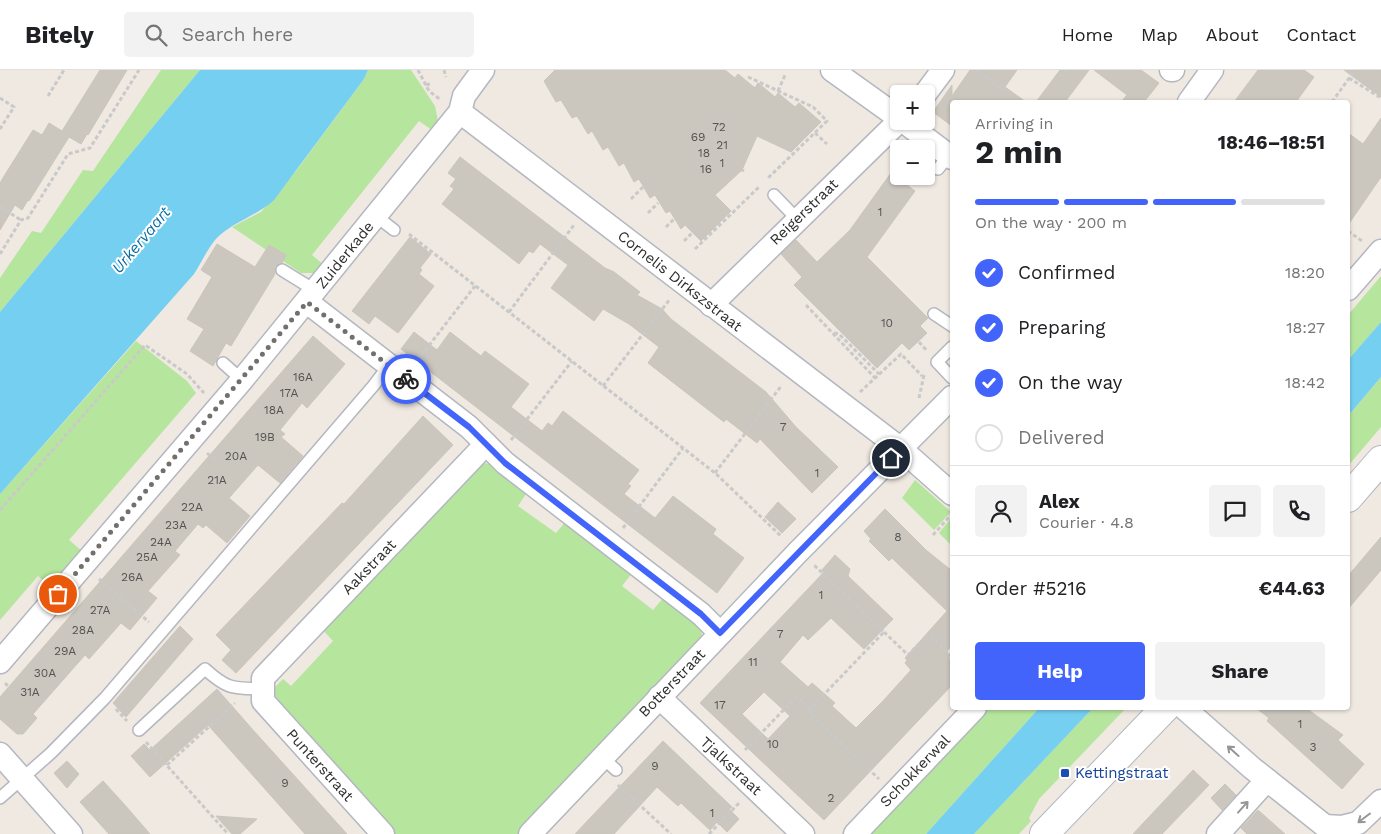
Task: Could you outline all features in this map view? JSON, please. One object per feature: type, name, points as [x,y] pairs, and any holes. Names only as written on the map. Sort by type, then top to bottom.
[{"type":"main road","points":[[1350,496],[1381,460]]},
{"type":"main road","points":[[1044,834],[1164,710]]},
{"type":"street","name":"Zuiderkade","points":[[1,672],[311,297],[460,112],[464,96],[483,70]]},
{"type":"street","points":[[832,70],[890,113]]},
{"type":"street","points":[[932,85],[943,70]]},
{"type":"street","points":[[1190,100],[1212,70]]},
{"type":"street","name":"Cornelis Dirkszstraat","points":[[460,112],[901,449],[950,492]]},
{"type":"street","name":"Reigerstraat","points":[[712,305],[890,129]]},
{"type":"street","points":[[913,130],[946,161]]},
{"type":"street","points":[[1350,285],[1371,246]]},
{"type":"street","points":[[311,297],[389,365],[469,427],[505,463],[701,614],[720,633]]},
{"type":"street","name":"Botterstraat","points":[[530,834],[609,764],[659,697],[901,449],[931,415],[950,399]]},
{"type":"street","name":"Aakstraat","points":[[263,691],[263,678],[486,444]]},
{"type":"street","name":"Punterstraat","points":[[263,691],[263,701],[382,834]]},
{"type":"street","name":"Tjalkstraat","points":[[659,697],[804,834]]},
{"type":"street","name":"Schokkerwal","points":[[855,834],[974,710]]},
{"type":"street","points":[[1186,710],[1267,780],[1325,826],[1342,827],[1362,821],[1381,801]]},
{"type":"street","points":[[0,754],[71,834]]},
{"type":"street","points":[[1219,823],[1267,780]]},
{"type":"lane","points":[[774,196],[797,219]]},
{"type":"lane","points":[[376,216],[400,230]]},
{"type":"lane","points":[[282,270],[311,297]]},
{"type":"lane","points":[[934,314],[950,325]]},
{"type":"lane","points":[[950,349],[937,362],[950,376]]},
{"type":"lane","points":[[224,364],[242,380]]},
{"type":"lane","points":[[0,798],[105,698],[362,400],[389,365]]},
{"type":"lane","points":[[137,731],[205,669],[222,684],[234,688],[263,691]]},
{"type":"path","points":[[48,96],[64,70]]},
{"type":"path","points":[[0,254],[21,220],[28,218],[68,154],[90,148],[139,70]]},
{"type":"path","points":[[418,70],[435,97]]},
{"type":"path","points":[[444,70],[446,77]]},
{"type":"path","points":[[977,70],[1006,90]]},
{"type":"path","points":[[1060,77],[1066,70]]},
{"type":"path","points":[[1333,100],[1355,70]]},
{"type":"path","points":[[778,91],[786,75]]},
{"type":"path","points":[[748,77],[812,107],[826,122],[779,168]]},
{"type":"path","points":[[1349,78],[1381,98]]},
{"type":"path","points":[[426,85],[432,83]]},
{"type":"path","points":[[0,98],[14,107],[0,130]]},
{"type":"path","points":[[815,133],[826,144]]},
{"type":"path","points":[[631,199],[643,187]]},
{"type":"path","points":[[695,249],[745,201]]},
{"type":"path","points":[[648,213],[658,203]]},
{"type":"path","points":[[0,207],[21,220]]},
{"type":"path","points":[[666,227],[674,219]]},
{"type":"path","points":[[509,312],[572,226]]},
{"type":"path","points":[[400,230],[509,312],[715,473],[780,535]]},
{"type":"path","points":[[1350,232],[1371,246]]},
{"type":"path","points":[[684,240],[692,233]]},
{"type":"path","points":[[415,364],[475,286]]},
{"type":"path","points":[[604,386],[669,300]]},
{"type":"path","points":[[806,305],[833,332],[839,334],[879,374]]},
{"type":"path","points":[[833,332],[835,338],[875,378]]},
{"type":"path","points":[[918,342],[924,348]]},
{"type":"path","points":[[0,510],[145,344],[187,374],[207,396]]},
{"type":"path","points":[[858,395],[901,354],[922,376],[931,415]]},
{"type":"path","points":[[512,438],[572,361]]},
{"type":"path","points":[[922,376],[937,362]]},
{"type":"path","points":[[715,473],[774,397]]},
{"type":"path","points":[[625,526],[683,448]]},
{"type":"path","points":[[203,449],[216,461]]},
{"type":"path","points":[[933,535],[950,516]]},
{"type":"path","points":[[812,564],[908,655],[929,634],[950,655]]},
{"type":"path","points":[[95,574],[155,627]]},
{"type":"path","points":[[810,708],[884,632]]},
{"type":"path","points":[[1,672],[12,690]]},
{"type":"path","points":[[739,757],[797,696],[810,708],[809,712],[879,778]]},
{"type":"path","points":[[167,765],[236,701]]},
{"type":"path","points":[[110,702],[228,834]]},
{"type":"path","points":[[616,783],[670,834]]},
{"type":"path","points":[[709,834],[742,799]]},
{"type":"green space","points":[[161,70],[200,70],[0,312],[0,278],[32,231],[41,233],[83,170],[93,171]]},
{"type":"green space","points":[[368,70],[411,70],[435,106],[438,121],[432,130],[419,121],[312,255],[324,265],[315,273],[301,273],[232,227],[261,212],[296,171],[364,79]]},
{"type":"green space","points":[[1381,276],[1381,322],[1350,358],[1350,313]]},
{"type":"green space","points":[[136,341],[187,381],[196,393],[69,540],[83,552],[52,588],[38,576],[0,620],[0,494]]},
{"type":"green space","points":[[1381,377],[1381,427],[1350,464],[1350,414]]},
{"type":"green space","points":[[482,463],[491,464],[528,491],[518,506],[556,533],[567,520],[633,572],[622,586],[653,610],[665,596],[701,629],[702,634],[697,647],[518,834],[393,834],[270,692],[283,679],[291,686],[333,641],[321,628]]},
{"type":"green space","points":[[915,480],[950,513],[934,530],[902,498]]},
{"type":"green space","points":[[950,519],[950,544],[939,533]]},
{"type":"green space","points":[[987,710],[1037,710],[926,834],[867,834]]},
{"type":"green space","points":[[1091,710],[1124,710],[1039,799],[1029,818],[1031,821],[1019,834],[974,834]]},
{"type":"water","name":"Urkervaart","points":[[200,70],[368,70],[364,79],[274,200],[260,211],[228,229],[215,240],[194,274],[0,494],[0,312]]},
{"type":"water","points":[[1381,322],[1381,377],[1350,414],[1350,358]]},
{"type":"water","points":[[1037,710],[1091,710],[974,834],[926,834]]},
{"type":"building","points":[[100,70],[127,70],[81,144],[69,137],[29,201],[22,210],[15,205],[0,230],[0,183],[6,173],[33,130],[42,135],[49,123],[62,131]]},
{"type":"building","points":[[555,70],[725,70],[735,78],[738,74],[755,88],[758,83],[775,97],[778,93],[795,107],[799,103],[821,122],[791,152],[757,136],[742,170],[715,195],[731,211],[701,241],[685,225],[681,229],[670,211],[666,213],[655,195],[650,198],[639,179],[634,182],[624,163],[619,166],[608,147],[603,150],[592,131],[588,134],[577,116],[572,118],[561,100],[556,102],[544,81]]},
{"type":"building","points":[[970,70],[1017,70],[1005,87],[1023,100],[950,100],[950,125],[935,113],[935,109],[952,85],[952,96]]},
{"type":"building","points":[[1060,70],[1089,70],[1066,100],[1038,100]]},
{"type":"building","points":[[1094,70],[1141,70],[1159,83],[1146,100],[1123,100],[1127,95]]},
{"type":"building","points":[[1258,70],[1304,70],[1314,77],[1297,100],[1236,100]]},
{"type":"building","points":[[1344,70],[1381,70],[1381,97]]},
{"type":"building","points":[[1381,118],[1381,177],[1350,222],[1350,134],[1363,144]]},
{"type":"building","points":[[460,157],[605,268],[614,272],[640,292],[637,295],[662,309],[671,319],[766,392],[796,427],[838,467],[812,493],[760,439],[757,443],[726,419],[724,422],[648,363],[659,347],[629,324],[603,309],[594,321],[551,288],[568,265],[540,244],[533,253],[529,251],[519,264],[442,204],[454,189],[450,186],[456,179],[448,173]]},
{"type":"building","points":[[890,174],[890,185],[907,185],[915,191],[867,257],[928,318],[920,326],[927,333],[909,350],[902,343],[877,368],[794,285],[802,277],[781,254],[796,240],[817,262],[850,230]]},
{"type":"building","points":[[410,237],[431,254],[420,268],[422,270],[419,274],[434,286],[398,333],[375,316],[369,324],[352,311]]},
{"type":"building","points":[[217,244],[255,267],[269,245],[286,255],[282,263],[275,266],[275,274],[231,346],[226,343],[213,366],[190,351],[204,329],[187,319],[212,277],[201,270]]},
{"type":"building","points":[[414,332],[437,350],[450,332],[481,356],[485,351],[529,384],[511,407],[542,431],[548,423],[552,426],[563,411],[639,470],[628,484],[631,486],[624,494],[655,518],[673,496],[716,529],[713,534],[744,558],[717,593],[401,349]]},
{"type":"building","points":[[313,336],[345,364],[307,408],[302,403],[280,430],[285,434],[281,437],[303,456],[280,483],[258,465],[229,498],[250,516],[227,543],[206,525],[203,528],[198,524],[175,551],[180,555],[148,591],[157,598],[130,630],[121,623],[89,659],[85,655],[33,714],[37,718],[23,734],[17,734],[0,719],[0,697]]},
{"type":"building","points":[[423,416],[453,445],[236,673],[222,660],[231,650],[216,635],[342,503],[344,504]]},
{"type":"building","points":[[778,502],[796,519],[782,533],[765,517]]},
{"type":"building","points":[[885,509],[926,550],[950,569],[950,647],[947,651],[950,662],[950,687],[824,820],[700,703],[824,572],[822,570],[835,555],[850,569],[848,576],[893,619],[864,649],[831,618],[808,640],[803,635],[780,662],[808,687],[812,683],[835,703],[832,706],[856,728],[911,670],[905,663],[907,660],[905,658],[947,611],[892,558],[889,561],[869,541],[871,539],[864,531]],"holes":[[[764,692],[790,716],[768,739],[742,714]]]},
{"type":"building","points":[[1381,537],[1381,570],[1350,607],[1350,574]]},
{"type":"building","points":[[180,626],[193,639],[126,717],[113,703]]},
{"type":"building","points":[[217,689],[347,834],[305,834],[208,725],[150,777],[131,756],[144,744],[150,750]]},
{"type":"building","points":[[1259,710],[1309,710],[1343,735],[1338,740],[1364,764],[1342,789],[1267,721],[1269,718]]},
{"type":"building","points":[[663,741],[732,807],[729,809],[739,819],[727,832],[717,822],[710,830],[681,803],[678,806],[657,787],[614,834],[575,834]]},
{"type":"building","points":[[67,761],[79,774],[67,788],[54,773]]},
{"type":"building","points":[[1193,770],[1209,785],[1162,834],[1133,834]]},
{"type":"building","points":[[103,781],[150,834],[109,834],[80,802]]},
{"type":"building","points":[[1225,784],[1236,795],[1222,810],[1211,798]]},
{"type":"building","points":[[1258,810],[1285,834],[1247,834],[1241,828]]},
{"type":"building","points":[[216,816],[257,819],[240,834],[232,834]]},
{"type":"way so far","points":[[58,594],[221,406],[307,302],[406,379]]},
{"type":"place","name":"Kettingstraat","points":[[1065,773]]},
{"type":"route","points":[[406,379],[469,427],[505,463],[701,614],[720,633],[891,458]]}]
